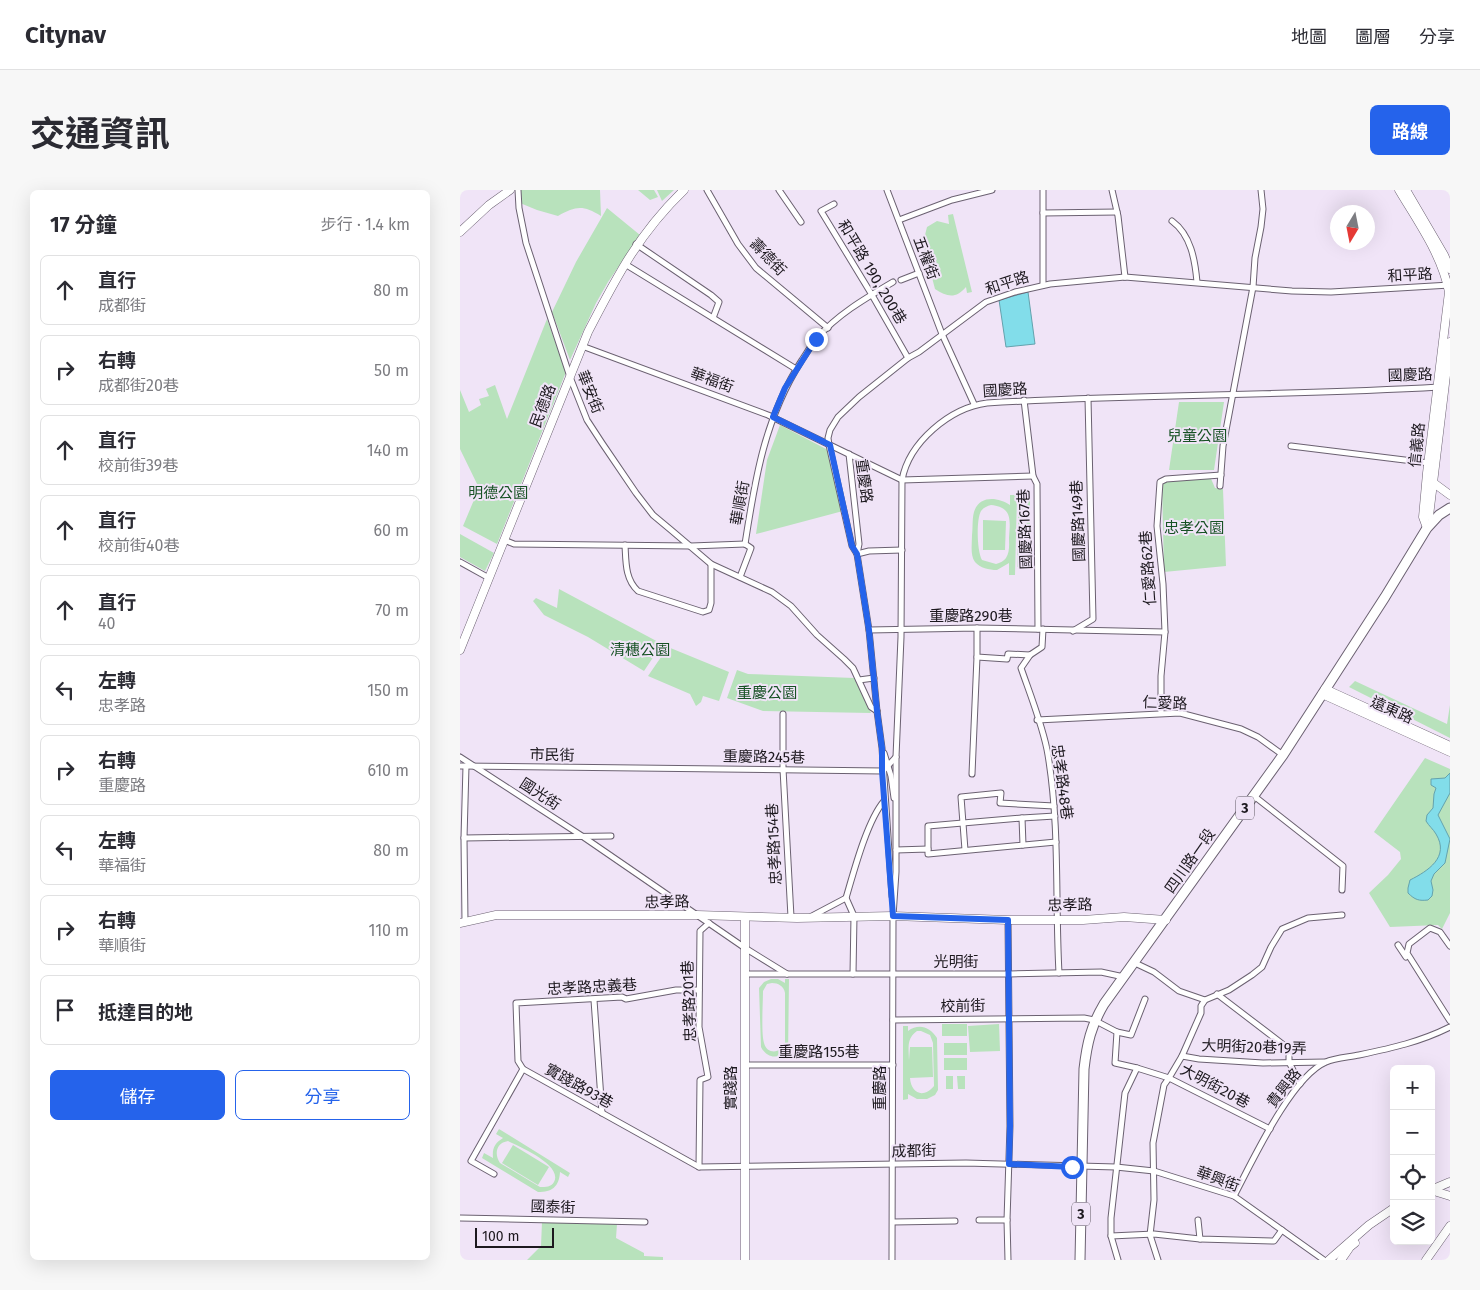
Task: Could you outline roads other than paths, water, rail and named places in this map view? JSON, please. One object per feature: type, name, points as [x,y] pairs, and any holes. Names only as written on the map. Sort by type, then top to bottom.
[{"type":"main road","name":"四川路一段","points":[[1080,1260],[1084,1069],[1087,1044],[1094,1020],[1284,755],[1427,528],[1439,515],[1450,508]]},
{"type":"street","points":[[460,232],[489,205],[510,190]]},
{"type":"street","name":"華安街","points":[[518,190],[519,208],[526,243],[586,420],[636,493],[654,515],[711,564],[783,599],[852,668],[871,707],[877,711]]},
{"type":"street","name":"民德路","points":[[460,650],[582,346],[609,291],[636,244],[661,213],[684,190]]},
{"type":"street","name":"壽德街","points":[[707,190],[738,244],[756,268],[828,328]]},
{"type":"street","points":[[779,190],[801,222]]},
{"type":"street","name":"五權街","points":[[887,190],[942,334],[974,404]]},
{"type":"street","points":[[899,220],[952,200],[992,190]]},
{"type":"street","points":[[1043,190],[1043,285]]},
{"type":"street","points":[[1112,190],[1117,212],[1125,277]]},
{"type":"street","points":[[1220,486],[1232,393],[1252,287],[1263,214],[1260,190]]},
{"type":"street","name":"信義路","points":[[1399,190],[1435,254],[1449,285],[1427,528]]},
{"type":"street","points":[[1406,190],[1444,255],[1450,269]]},
{"type":"street","name":"和平路 190, 200巷","points":[[834,204],[821,211],[908,358]]},
{"type":"street","points":[[1043,213],[1117,212]]},
{"type":"street","points":[[1172,221],[1178,226],[1194,252],[1197,282]]},
{"type":"street","points":[[636,244],[719,302],[713,318]]},
{"type":"street","points":[[625,264],[796,369]]},
{"type":"street","points":[[901,280],[918,273]]},
{"type":"street","name":"和平路","points":[[830,445],[828,434],[838,417],[859,397],[908,358],[919,352],[986,302],[1043,285],[1125,277],[1273,290],[1331,292],[1449,285]]},
{"type":"street","name":"華順街","points":[[504,540],[514,544],[691,546],[745,544],[760,461],[773,417],[785,388],[816,339],[839,317],[893,282]]},
{"type":"street","name":"信義路","points":[[1427,528],[1424,517],[1428,463],[1450,342]]},
{"type":"street","name":"華福街","points":[[582,346],[773,417],[830,445]]},
{"type":"street","name":"國慶路","points":[[896,808],[901,629],[902,480],[908,463],[924,437],[941,423],[974,404],[1024,400],[1441,387]]},
{"type":"street","name":"國慶路149巷","points":[[1088,398],[1094,631]]},
{"type":"street","name":"國慶路167巷","points":[[1024,400],[1033,476],[1037,484],[1042,647],[1030,655]]},
{"type":"street","name":"重慶路","points":[[830,445],[849,454],[858,544],[857,554],[869,630],[882,748],[882,771],[893,916]]},
{"type":"street","name":"重慶路","points":[[830,445],[852,546],[857,554]]},
{"type":"street","points":[[1291,446],[1428,463]]},
{"type":"street","points":[[849,454],[902,480],[1033,476]]},
{"type":"street","points":[[1428,473],[1432,484],[1450,495]]},
{"type":"street","name":"仁愛路62巷","points":[[1161,713],[1161,676],[1165,632],[1163,584],[1157,526],[1160,482],[1166,479],[1220,475]]},
{"type":"street","points":[[740,577],[751,548],[745,544]]},
{"type":"street","points":[[625,545],[627,573],[632,586],[638,591],[703,612],[709,610],[711,604],[711,564]]},
{"type":"street","points":[[857,554],[869,551],[902,550]]},
{"type":"street","points":[[460,562],[489,578]]},
{"type":"street","points":[[1073,631],[1093,619]]},
{"type":"street","points":[[972,774],[977,628]]},
{"type":"street","name":"重慶路290巷","points":[[869,630],[977,628],[1165,632]]},
{"type":"street","points":[[977,657],[1007,659],[1008,654],[1030,655]]},
{"type":"street","name":"忠孝路48巷","points":[[1030,655],[1021,668],[1048,754],[1055,816],[1056,920],[1059,972]]},
{"type":"street","points":[[859,680],[874,678]]},
{"type":"street","name":"遠東路","points":[[1324,691],[1450,746]]},
{"type":"street","name":"遠東路","points":[[1324,691],[1450,752]]},
{"type":"street","name":"仁愛路","points":[[1038,720],[1180,713],[1228,725],[1258,737],[1284,755]]},
{"type":"street","name":"忠孝路154巷","points":[[783,714],[783,769],[791,917]]},
{"type":"street","points":[[882,748],[891,776],[896,808]]},
{"type":"street","name":"國光街","points":[[460,757],[582,836],[697,915]]},
{"type":"street","points":[[882,771],[896,757]]},
{"type":"street","name":"市民街","points":[[460,766],[644,768]]},
{"type":"street","points":[[462,923],[466,766]]},
{"type":"street","name":"重慶路245巷","points":[[644,768],[882,771]]},
{"type":"street","points":[[965,850],[961,797],[1001,793],[1000,803],[1054,806]]},
{"type":"street","points":[[1254,796],[1343,866],[1342,890]]},
{"type":"street","points":[[852,974],[854,916],[846,898],[876,810],[884,800]]},
{"type":"street","name":"重慶路","points":[[892,1260],[893,916],[896,872],[896,808]]},
{"type":"street","points":[[1055,816],[928,826],[928,854],[1056,842]]},
{"type":"street","points":[[1022,818],[1023,845]]},
{"type":"street","points":[[464,838],[611,836]]},
{"type":"street","points":[[896,850],[928,849]]},
{"type":"street","points":[[809,917],[846,898]]},
{"type":"street","name":"忠孝路","points":[[462,923],[502,915],[893,916],[1008,920],[1124,917],[1166,920]]},
{"type":"street","points":[[697,915],[787,974]]},
{"type":"street","points":[[1134,963],[1154,972],[1178,991],[1205,1000],[1229,990],[1262,967],[1270,947],[1282,929],[1308,918],[1342,915]]},
{"type":"street","name":"實踐路","points":[[745,916],[745,1260]]},
{"type":"street","points":[[1008,920],[1010,974],[1008,1260]]},
{"type":"street","name":"忠孝路201巷","points":[[699,1167],[700,1080],[708,1077],[699,1027],[700,931],[709,923]]},
{"type":"street","points":[[1450,946],[1440,932],[1430,928],[1409,944],[1407,953],[1450,1021]]},
{"type":"street","points":[[1398,944],[1437,1006]]},
{"type":"street","name":"光明街","points":[[745,974],[1101,972],[1124,977]]},
{"type":"street","name":"忠孝路忠義巷","points":[[523,1069],[518,1061],[516,1003],[622,997],[626,999],[676,990],[699,990]]},
{"type":"street","points":[[1217,994],[1289,1049],[1289,1062],[1300,1084]]},
{"type":"street","points":[[1094,1020],[1117,1032],[1131,1035],[1145,999]]},
{"type":"street","points":[[594,1000],[602,1113]]},
{"type":"street","name":"大明街20巷","points":[[1205,1000],[1182,1056],[1169,1078],[1270,1129]]},
{"type":"street","name":"校前街","points":[[893,1020],[1010,1018],[1084,1018],[1094,1020]]},
{"type":"street","name":"貴興路","points":[[1234,1196],[1287,1101],[1307,1076],[1326,1062],[1407,1045],[1430,1037],[1450,1027]]},
{"type":"street","points":[[1117,1032],[1115,1063],[1169,1078],[1164,1085],[1153,1143],[1154,1200],[1150,1234],[1158,1260]]},
{"type":"street","name":"大明街20巷19弄","points":[[1182,1056],[1199,1059],[1263,1063],[1326,1062]]},
{"type":"street","name":"重慶路155巷","points":[[745,1064],[893,1065]]},
{"type":"street","points":[[1118,1260],[1111,1236],[1116,1167],[1125,1093],[1137,1068]]},
{"type":"street","name":"實踐路93巷","points":[[494,1174],[471,1161],[523,1069],[699,1167]]},
{"type":"street","name":"成都街","points":[[745,1166],[1009,1164],[1116,1167]]},
{"type":"street","points":[[699,1167],[745,1166]]},
{"type":"street","name":"華興街","points":[[1116,1167],[1154,1171],[1234,1196],[1324,1260]]},
{"type":"street","points":[[1435,1191],[1450,1182]]},
{"type":"street","points":[[1435,1192],[1450,1188]]},
{"type":"street","points":[[1435,1192],[1450,1196]]},
{"type":"street","points":[[1328,1260],[1369,1225],[1390,1211]]},
{"type":"street","points":[[1341,1260],[1350,1247],[1390,1216]]},
{"type":"street","name":"國泰街","points":[[460,1218],[645,1222]]},
{"type":"street","points":[[979,1220],[1007,1220]]},
{"type":"street","points":[[1198,1220],[1200,1239]]},
{"type":"street","points":[[893,1222],[955,1221]]},
{"type":"street","points":[[1426,1260],[1450,1226]]},
{"type":"street","points":[[1111,1236],[1150,1234],[1200,1239],[1274,1241],[1282,1230]]},
{"type":"water","points":[[1028,292],[1035,344],[1006,347],[999,300]]},
{"type":"water","points":[[1450,773],[1450,793],[1438,815],[1450,839],[1445,863],[1434,874],[1431,881],[1432,896],[1428,900],[1417,899],[1408,893],[1410,880],[1430,868],[1439,856],[1440,850],[1440,842],[1426,821],[1427,815],[1433,808],[1436,788],[1431,785],[1431,779],[1445,778]]},
{"type":"park label","name":"兒童公園","points":[[1197,436]]},
{"type":"park label","name":"明德公園","points":[[498,493]]},
{"type":"park label","name":"忠孝公園","points":[[1194,528]]},
{"type":"park label","name":"清穗公園","points":[[640,650]]},
{"type":"park label","name":"重慶公園","points":[[767,693]]}]
